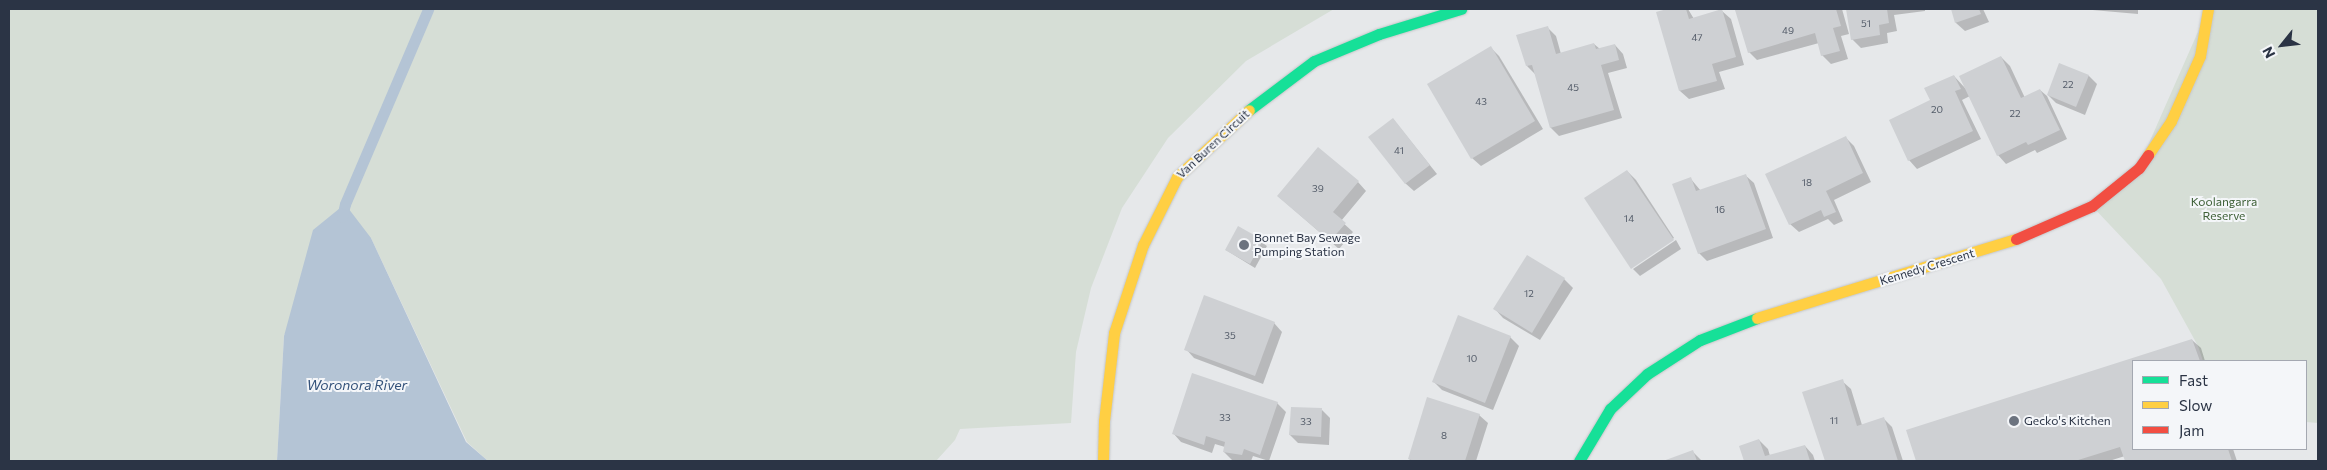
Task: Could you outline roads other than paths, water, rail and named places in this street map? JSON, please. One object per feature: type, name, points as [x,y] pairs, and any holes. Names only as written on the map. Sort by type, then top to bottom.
[{"type":"street","name":"Van Buren Circuit","points":[[1103,461],[1104,421],[1114,333],[1143,245],[1176,177],[1261,99],[1314,61],[1379,34],[1461,9]]},
{"type":"street","name":"Kennedy Crescent","points":[[1579,461],[1610,409],[1648,374],[1700,340],[1751,320],[1903,275],[2023,236],[2092,206],[2138,168],[2171,121],[2200,56],[2208,9]]},
{"type":"water","name":"Woronora River","points":[[345,204],[371,238],[466,442],[488,461],[277,461],[284,336],[313,230]]},
{"type":"waterway","points":[[342,217],[345,204],[428,9]]},
{"type":"place","name":"Bonnet Bay Sewage Pumping Station","points":[[1244,245]]},
{"type":"place","name":"Gecko's Kitchen","points":[[2014,421]]},
{"type":"park label","name":"Koolangarra Reserve","points":[[2224,209]]}]
